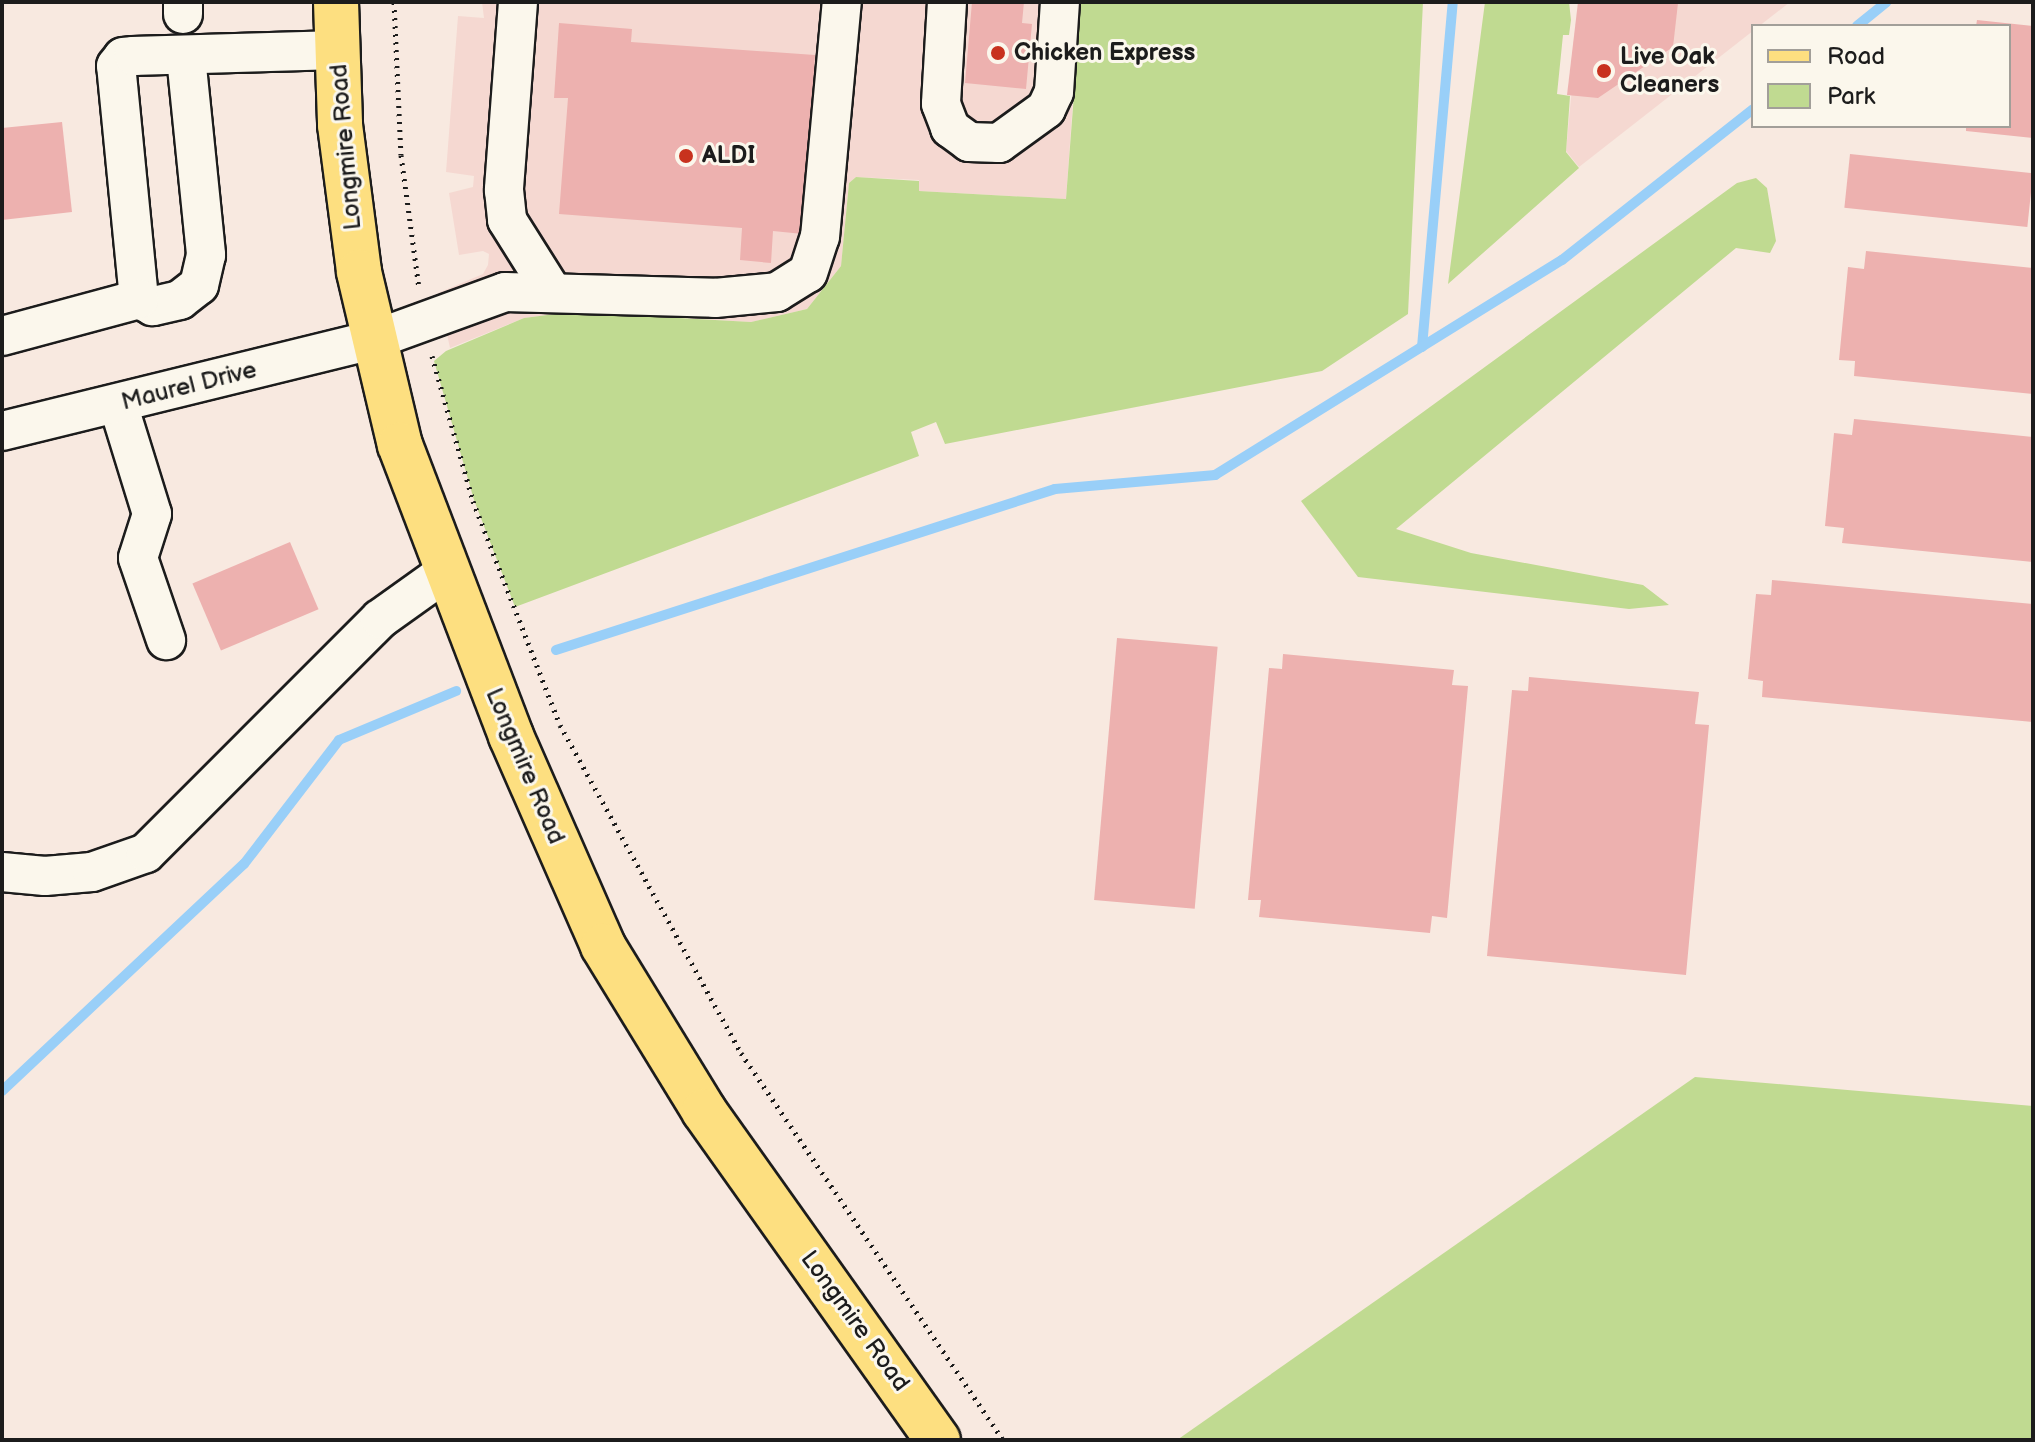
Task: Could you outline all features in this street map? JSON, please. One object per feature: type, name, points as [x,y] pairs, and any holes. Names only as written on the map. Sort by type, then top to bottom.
[{"type":"main road","name":"Longmire Road","points":[[336,2],[345,169],[359,272],[400,445],[511,736],[603,946],[704,1111],[938,1440]]},
{"type":"street","points":[[518,2],[504,190],[507,220],[553,293]]},
{"type":"street","name":"Maurel Drive","points":[[2,431],[376,339],[493,294],[715,298],[777,292],[808,273],[820,237],[842,2]]},
{"type":"street","points":[[947,2],[941,104],[950,128],[969,142],[999,143],[1046,109],[1054,92],[1060,2]]},
{"type":"street","points":[[139,299],[116,66],[123,57],[337,50]]},
{"type":"street","points":[[2,336],[139,299],[153,306],[180,300],[199,285],[206,255],[186,57]]},
{"type":"street","points":[[118,404],[152,514],[138,558],[166,640]]},
{"type":"street","points":[[2,872],[92,872],[146,853],[380,619],[447,571]]},
{"type":"path","points":[[394,2],[401,155],[423,320],[473,501],[560,725],[756,1078],[1003,1440]]},
{"type":"shaded area","points":[[482,2],[1080,2],[1066,199],[919,191],[919,180],[856,177],[849,183],[841,266],[807,309],[751,322],[571,312],[524,318],[450,348],[438,293],[483,274],[488,265],[489,254],[483,251],[459,255],[449,193],[473,187],[474,176],[446,172],[458,16],[484,18]]},
{"type":"shaded area","points":[[1580,2],[1790,2],[1762,24],[1751,24],[1751,32],[1579,167],[1566,151]]},
{"type":"green space","points":[[1081,2],[1423,2],[1408,314],[1322,371],[945,444],[936,422],[911,432],[919,456],[515,607],[474,500],[434,361],[446,351],[524,318],[571,312],[751,322],[807,309],[841,266],[849,183],[856,177],[919,181],[919,191],[1066,199]]},
{"type":"green space","points":[[1485,2],[1569,2],[1571,20],[1569,35],[1563,35],[1557,94],[1570,96],[1566,152],[1579,168],[1448,284]]},
{"type":"green space","points":[[1756,178],[1767,188],[1776,241],[1770,253],[1736,248],[1396,529],[1471,553],[1643,585],[1669,605],[1629,609],[1358,577],[1301,501],[1737,183]]},
{"type":"green space","points":[[1695,1077],[2033,1106],[2033,1440],[1177,1440]]},
{"type":"building","name":"Chicken Express","points":[[972,2],[1024,2],[1022,23],[1032,24],[1026,89],[965,83]]},
{"type":"building","name":"Live Oak Cleaners","points":[[1578,2],[1678,3],[1673,47],[1598,98],[1567,95]]},
{"type":"building","points":[[1977,20],[2033,26],[2033,138],[1966,131],[1966,128],[2011,128],[2011,24],[1976,24]]},
{"type":"building","name":"ALDI","points":[[559,23],[632,29],[631,42],[815,55],[803,234],[773,231],[771,263],[740,260],[742,228],[559,214],[568,98],[554,98]]},
{"type":"building","points":[[62,122],[72,212],[2,220],[2,128]]},
{"type":"building","points":[[1850,154],[2033,173],[2027,227],[1844,208]]},
{"type":"building","points":[[1866,251],[2033,268],[2033,394],[1854,376],[1855,361],[1839,360],[1848,267],[1864,269]]},
{"type":"building","points":[[1854,419],[2033,437],[2033,562],[1842,543],[1844,528],[1825,526],[1834,433],[1852,435]]},
{"type":"building","points":[[290,542],[319,609],[221,651],[192,583]]},
{"type":"building","points":[[1772,580],[2033,604],[2033,722],[1762,697],[1763,681],[1748,679],[1756,594],[1771,595]]},
{"type":"building","points":[[1117,638],[1218,647],[1195,909],[1094,900]]},
{"type":"building","points":[[1283,654],[1454,670],[1452,685],[1468,686],[1447,918],[1432,916],[1430,933],[1259,917],[1261,900],[1248,900],[1269,668],[1282,669]]},
{"type":"building","points":[[1529,677],[1699,692],[1695,724],[1709,725],[1686,975],[1487,956],[1512,690],[1528,691]]},
{"type":"waterway","points":[[1422,347],[1453,2]]},
{"type":"waterway","points":[[1860,24],[1887,2]]},
{"type":"waterway","points":[[556,650],[1055,489],[1215,475],[1562,260],[1751,111]]},
{"type":"waterway","points":[[2,1091],[244,864],[339,740],[456,691]]},
{"type":"place","name":"Chicken Express","points":[[998,53]]},
{"type":"place","name":"Live Oak Cleaners","points":[[1604,71]]},
{"type":"place","name":"ALDI","points":[[686,156]]}]
